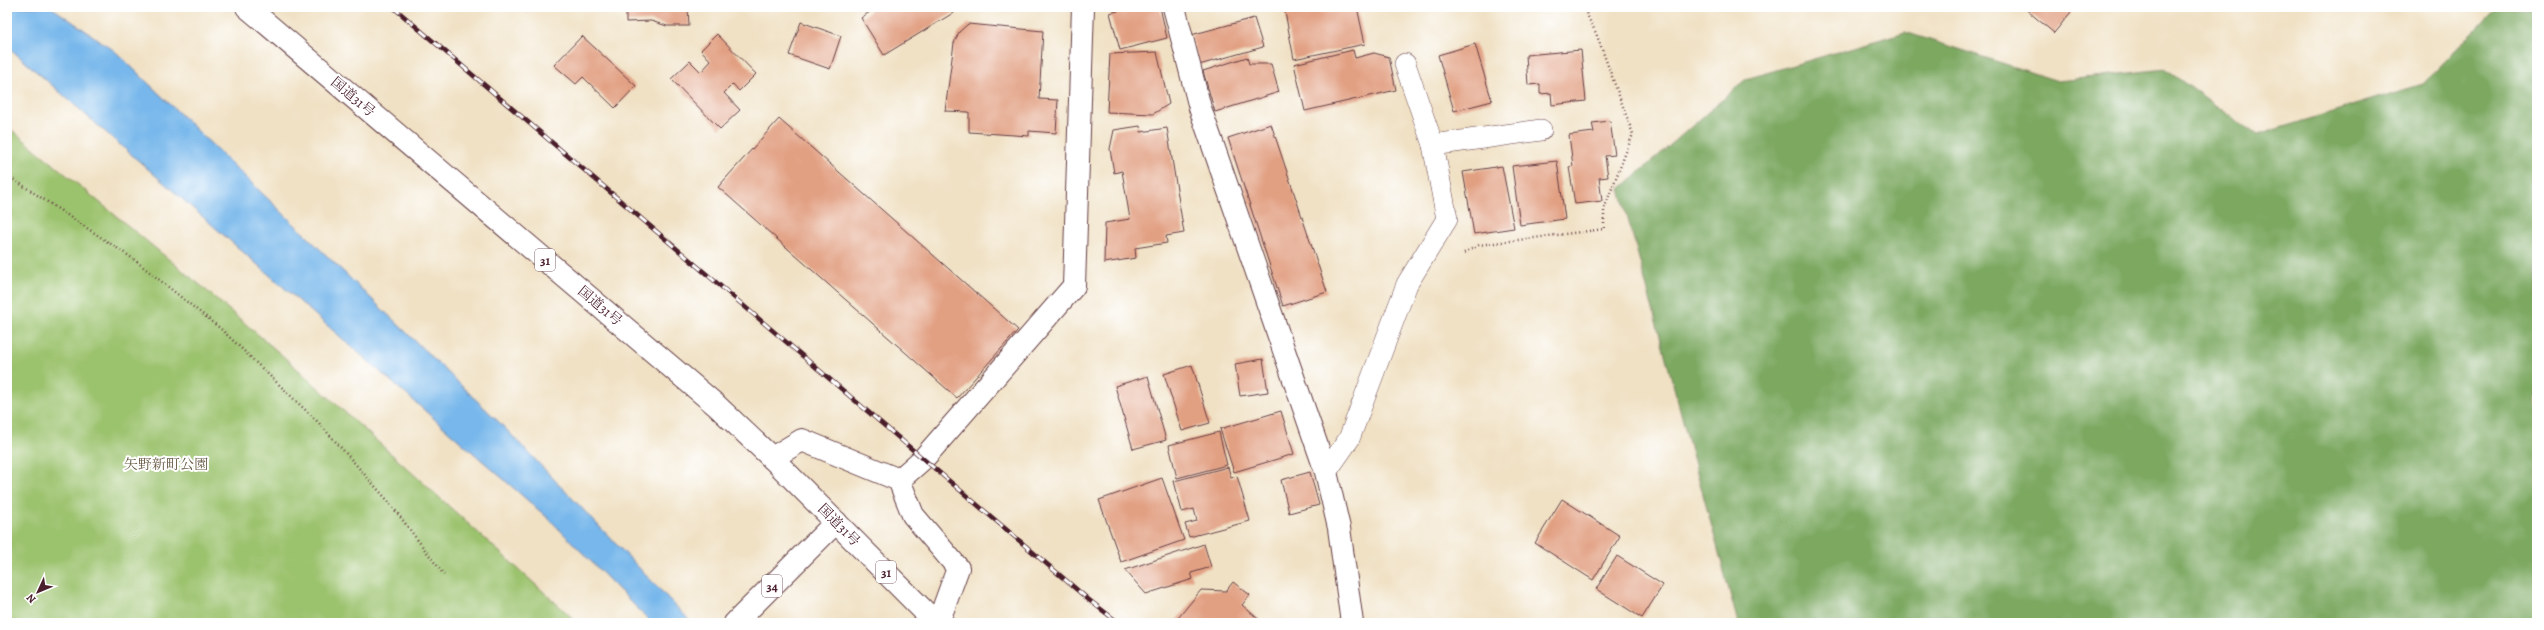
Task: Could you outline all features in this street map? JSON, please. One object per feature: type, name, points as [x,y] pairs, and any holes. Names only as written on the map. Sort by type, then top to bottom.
[{"type":"main road","name":"国道31号","points":[[247,7],[716,405],[772,458],[937,623]]},
{"type":"main road","points":[[899,480],[924,458],[1074,286],[1083,7]]},
{"type":"main road","points":[[1174,7],[1200,108],[1326,472],[1339,528],[1352,623]]},
{"type":"main road","points":[[772,458],[802,440],[899,480],[913,514],[958,568],[937,623]]},
{"type":"main road","name":"34","points":[[735,623],[836,522]]},
{"type":"lane","points":[[1326,472],[1349,439],[1407,284],[1447,219],[1433,144],[1405,64]]},
{"type":"lane","points":[[1433,144],[1541,130]]},
{"type":"path","points":[[1460,254],[1479,245],[1604,230],[1604,209],[1632,134],[1596,33],[1582,7]]},
{"type":"path","points":[[7,175],[132,258],[220,329],[319,423],[389,502],[444,575]]},
{"type":"green space","points":[[2497,7],[2537,7],[2537,623],[1738,623],[1620,189],[1746,79],[1905,32],[2058,81],[2165,69],[2257,135],[2423,84]]},
{"type":"green space","name":"矢野新町公園","points":[[7,126],[200,285],[283,356],[578,623],[7,623]]},
{"type":"water","points":[[7,7],[51,7],[115,51],[499,422],[692,623],[652,623],[549,519],[7,46]]},
{"type":"building","points":[[510,7],[528,7],[527,12]]},
{"type":"building","points":[[626,7],[688,7],[689,26],[667,26],[651,21],[626,22]]},
{"type":"building","points":[[869,7],[963,7],[884,55],[861,18],[871,11]]},
{"type":"building","points":[[1117,7],[1160,7],[1167,38],[1120,50],[1110,13],[1118,11]]},
{"type":"building","points":[[1284,7],[1357,7],[1365,44],[1294,59]]},
{"type":"building","points":[[2023,7],[2075,7],[2054,33]]},
{"type":"building","points":[[1254,18],[1263,47],[1199,65],[1191,35]]},
{"type":"building","points":[[801,22],[841,36],[830,69],[789,55]]},
{"type":"building","points":[[968,24],[1043,31],[1039,99],[1058,100],[1056,133],[1029,131],[1029,136],[969,132],[969,112],[945,111],[954,43],[959,32]]},
{"type":"building","points":[[717,34],[756,74],[739,91],[733,84],[724,93],[740,110],[720,129],[671,79],[690,61],[701,72],[711,61],[701,50]]},
{"type":"building","points":[[582,36],[636,86],[615,108],[583,77],[576,84],[554,65]]},
{"type":"building","points":[[1475,44],[1492,101],[1454,111],[1438,55]]},
{"type":"building","points":[[1353,50],[1355,58],[1374,53],[1389,57],[1396,90],[1305,111],[1294,64]]},
{"type":"building","points":[[1581,50],[1586,101],[1552,105],[1551,93],[1540,94],[1540,84],[1528,85],[1526,55]]},
{"type":"building","points":[[1157,52],[1169,104],[1153,114],[1107,112],[1110,54]]},
{"type":"building","points":[[1247,57],[1249,64],[1271,64],[1279,92],[1215,112],[1203,71]]},
{"type":"building","points":[[779,119],[1018,330],[957,398],[718,187]]},
{"type":"building","points":[[1610,121],[1615,155],[1605,156],[1608,177],[1599,178],[1602,201],[1575,204],[1569,167],[1573,166],[1569,135],[1594,132],[1592,123]]},
{"type":"building","points":[[1271,124],[1327,292],[1283,306],[1228,138]]},
{"type":"building","points":[[1140,126],[1141,132],[1167,128],[1184,233],[1166,236],[1167,243],[1135,248],[1136,258],[1104,263],[1105,223],[1130,219],[1122,171],[1114,173],[1110,149],[1114,130]]},
{"type":"building","points":[[1557,161],[1565,219],[1520,225],[1512,166]]},
{"type":"building","points":[[1502,166],[1514,228],[1474,234],[1463,172]]},
{"type":"building","points":[[1263,359],[1268,392],[1240,396],[1235,364]]},
{"type":"building","points":[[1192,365],[1210,423],[1182,431],[1164,374]]},
{"type":"building","points":[[1148,376],[1166,440],[1133,449],[1115,386]]},
{"type":"building","points":[[1281,411],[1294,454],[1234,472],[1220,429]]},
{"type":"building","points":[[1219,432],[1227,465],[1177,478],[1169,445]]},
{"type":"building","points":[[1228,467],[1231,478],[1237,476],[1250,521],[1189,537],[1185,524],[1197,521],[1194,509],[1182,512],[1174,481]]},
{"type":"building","points":[[1310,472],[1319,505],[1289,513],[1281,480]]},
{"type":"building","points":[[1162,478],[1184,540],[1121,562],[1099,500]]},
{"type":"building","points":[[1562,499],[1620,536],[1593,580],[1535,543]]},
{"type":"building","points":[[1204,544],[1211,567],[1191,573],[1193,579],[1146,594],[1125,570]]},
{"type":"building","points":[[1617,556],[1663,585],[1642,618],[1596,589]]},
{"type":"building","points":[[1233,582],[1250,595],[1242,605],[1263,623],[1174,623],[1201,590],[1226,591]]},
{"type":"railway","points":[[393,7],[1089,600],[1119,623]]}]
